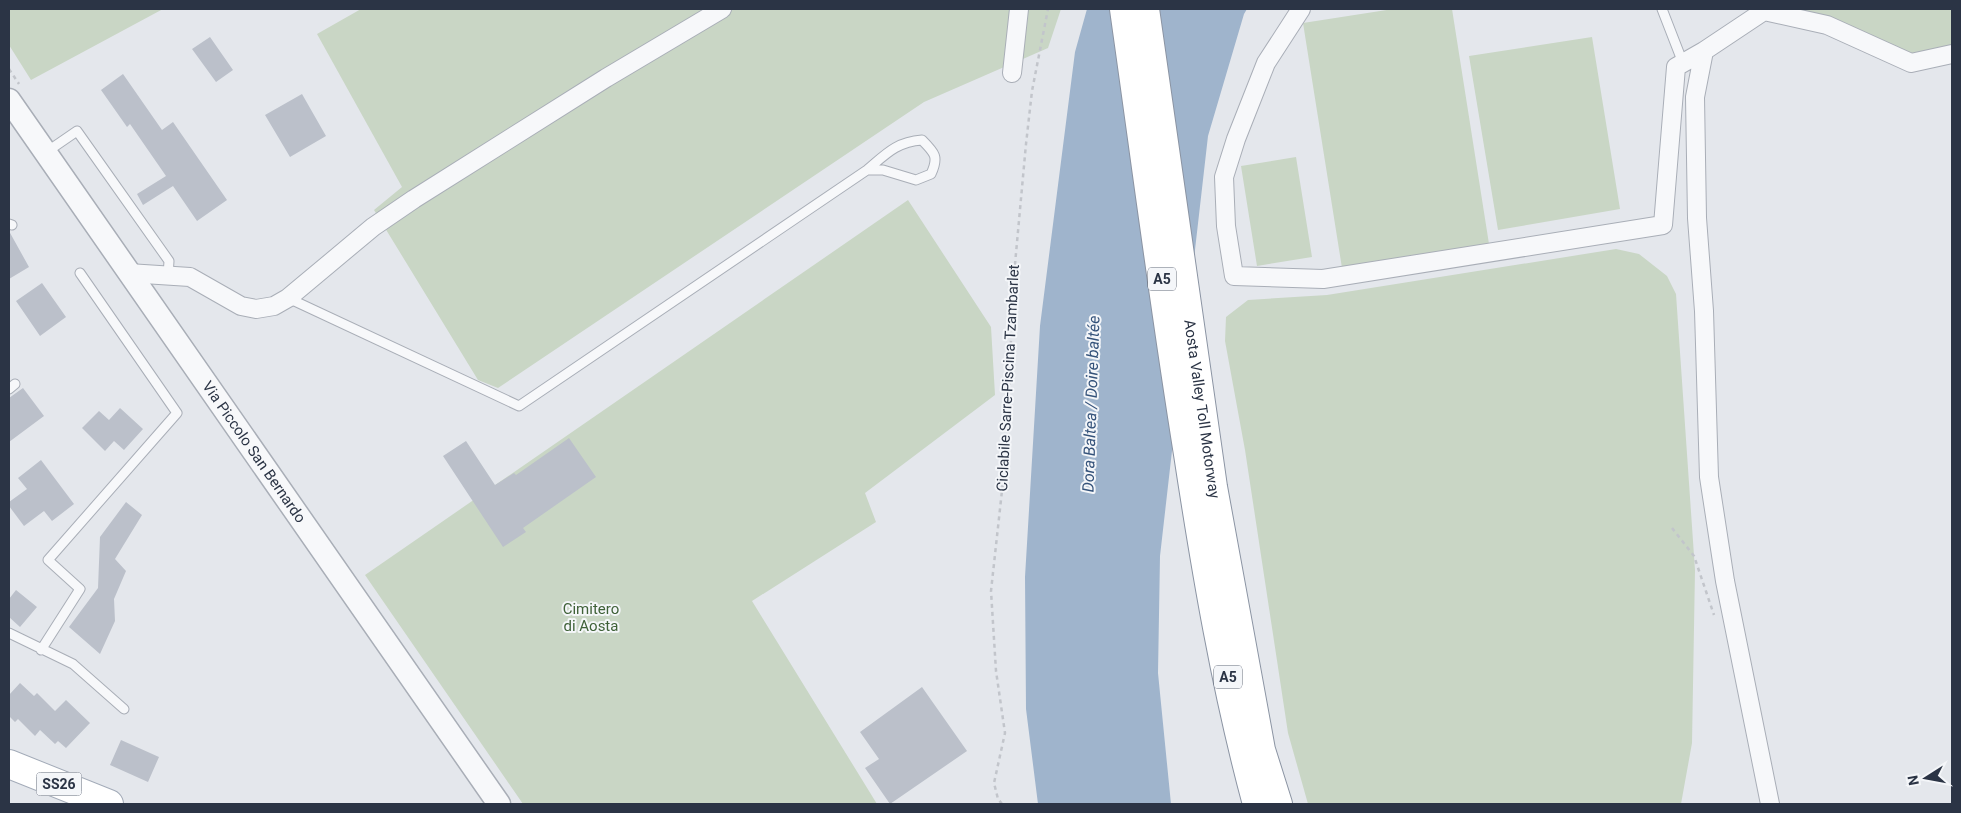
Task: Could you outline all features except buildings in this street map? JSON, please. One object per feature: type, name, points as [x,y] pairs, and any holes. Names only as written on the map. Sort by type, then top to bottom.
[{"type":"main road","name":"Aosta Valley Toll Motorway","points":[[1124,9],[1173,360],[1202,548],[1243,751],[1257,804]]},
{"type":"main road","name":"Aosta Valley Toll Motorway","points":[[1145,9],[1213,487],[1261,750],[1278,804]]},
{"type":"main road","name":"SS26","points":[[9,764],[109,804]]},
{"type":"street","points":[[128,272],[190,277],[241,306],[256,308],[274,306],[288,298],[373,227],[414,199],[606,78],[722,9]]},
{"type":"street","points":[[1012,73],[1020,9]]},
{"type":"street","points":[[1301,9],[1266,63],[1236,139],[1224,177],[1226,226],[1234,276],[1323,279],[1663,225],[1676,67],[1704,51],[1764,11],[1827,25],[1911,63],[1952,54]]},
{"type":"street","points":[[1704,51],[1695,97],[1697,218],[1704,311],[1708,477],[1725,581],[1770,804]]},
{"type":"street","name":"Via Piccolo San Bernardo","points":[[10,104],[204,378],[499,804]]},
{"type":"lane","points":[[1662,9],[1683,63]]},
{"type":"lane","points":[[45,153],[77,131],[169,261],[168,276]]},
{"type":"lane","points":[[288,298],[519,406],[867,170],[889,151],[907,141],[922,140],[934,152],[936,163],[931,174],[916,180],[883,170],[867,170]]},
{"type":"lane","points":[[41,650],[80,589],[48,560],[177,413],[80,273]]},
{"type":"lane","points":[[9,633],[73,664],[124,709]]},
{"type":"path","name":"Ciclabile Sarre-Piscina Tzambarlet","points":[[1002,804],[998,799],[994,783],[1005,732],[996,671],[991,591],[1007,445],[1013,286],[1025,154],[1032,91],[1048,9]]},
{"type":"path","points":[[1672,528],[1694,556],[1714,616]]},
{"type":"green space","points":[[9,9],[163,9],[31,80],[9,45]]},
{"type":"green space","points":[[361,9],[1061,9],[1048,48],[924,102],[498,388],[478,380],[374,210],[402,187],[317,34]]},
{"type":"green space","points":[[1393,9],[1452,9],[1489,244],[1342,268],[1303,23]]},
{"type":"green space","points":[[1799,9],[1952,9],[1952,52],[1915,56]]},
{"type":"green space","points":[[1592,37],[1620,209],[1498,230],[1469,56]]},
{"type":"green space","points":[[1296,157],[1312,257],[1257,266],[1241,166]]},
{"type":"green space","name":"Cimitero di Aosta","points":[[908,200],[991,327],[995,395],[865,493],[876,522],[752,601],[877,804],[523,804],[365,575]]},
{"type":"green space","points":[[1616,249],[1639,254],[1667,276],[1676,294],[1695,570],[1692,743],[1681,804],[1308,804],[1288,733],[1245,450],[1225,341],[1226,317],[1248,300],[1327,295]]},
{"type":"water","name":"Dora Baltea / Doire baltée","points":[[1087,9],[1247,9],[1208,136],[1160,556],[1158,673],[1171,804],[1038,804],[1026,709],[1025,577],[1040,326],[1075,52]]}]
